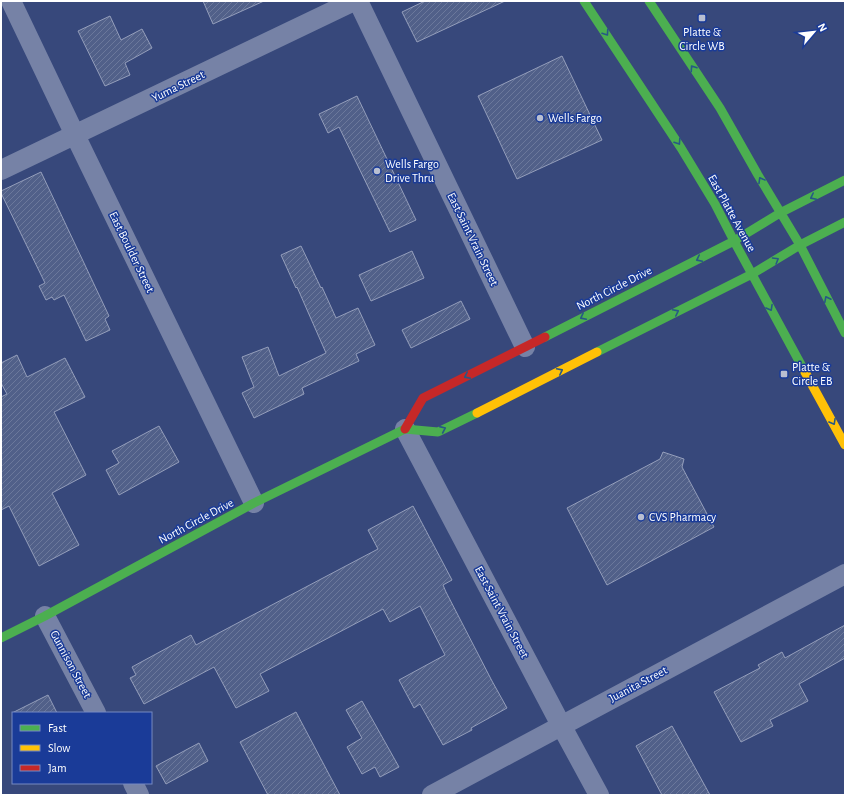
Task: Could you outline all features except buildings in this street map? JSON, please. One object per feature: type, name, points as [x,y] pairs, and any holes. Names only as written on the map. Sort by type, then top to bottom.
[{"type":"main road","name":"East Platte Avenue","points":[[584,1],[681,148],[715,204],[845,445]]},
{"type":"main road","points":[[649,1],[720,108],[800,245],[845,333]]},
{"type":"main road","name":"North Circle Drive","points":[[2,635],[45,616],[254,503],[405,429],[423,398],[734,241],[780,213],[845,180]]},
{"type":"main road","points":[[405,429],[438,432],[752,274],[800,245],[845,222]]},
{"type":"street","name":"East Boulder Street","points":[[11,1],[254,503]]},
{"type":"street","name":"Yuma Street","points":[[1,170],[354,1]]},
{"type":"street","name":"East Saint Vrain Street","points":[[358,1],[525,347]]},
{"type":"street","name":"East Saint Vrain Street","points":[[405,429],[599,795]]},
{"type":"street","name":"Juanita Street","points":[[432,795],[845,574]]},
{"type":"street","name":"Gunnison Street","points":[[45,616],[95,712]]},
{"type":"street","points":[[134,784],[139,795]]},
{"type":"traffic: fast","points":[[584,1],[681,148],[715,204],[805,372]]},
{"type":"traffic: fast","points":[[649,1],[720,108],[800,245],[845,333]]},
{"type":"traffic: fast","points":[[545,337],[734,241],[780,213],[845,180]]},
{"type":"traffic: fast","points":[[597,352],[752,274],[800,245],[845,222]]},
{"type":"traffic: fast","points":[[1,638],[45,616],[254,503],[405,429],[438,432],[477,413]]},
{"type":"traffic: slow","points":[[477,413],[597,352]]},
{"type":"traffic: slow","points":[[805,372],[845,445]]},
{"type":"traffic: jam","points":[[405,429],[423,398],[545,337]]},
{"type":"place","name":"Platte & Circle WB","points":[[702,18]]},
{"type":"place","name":"Wells Fargo","points":[[540,118]]},
{"type":"place","name":"Wells Fargo Drive Thru","points":[[377,171]]},
{"type":"place","name":"Platte & Circle EB","points":[[784,374]]},
{"type":"place","name":"CVS Pharmacy","points":[[641,517]]}]
